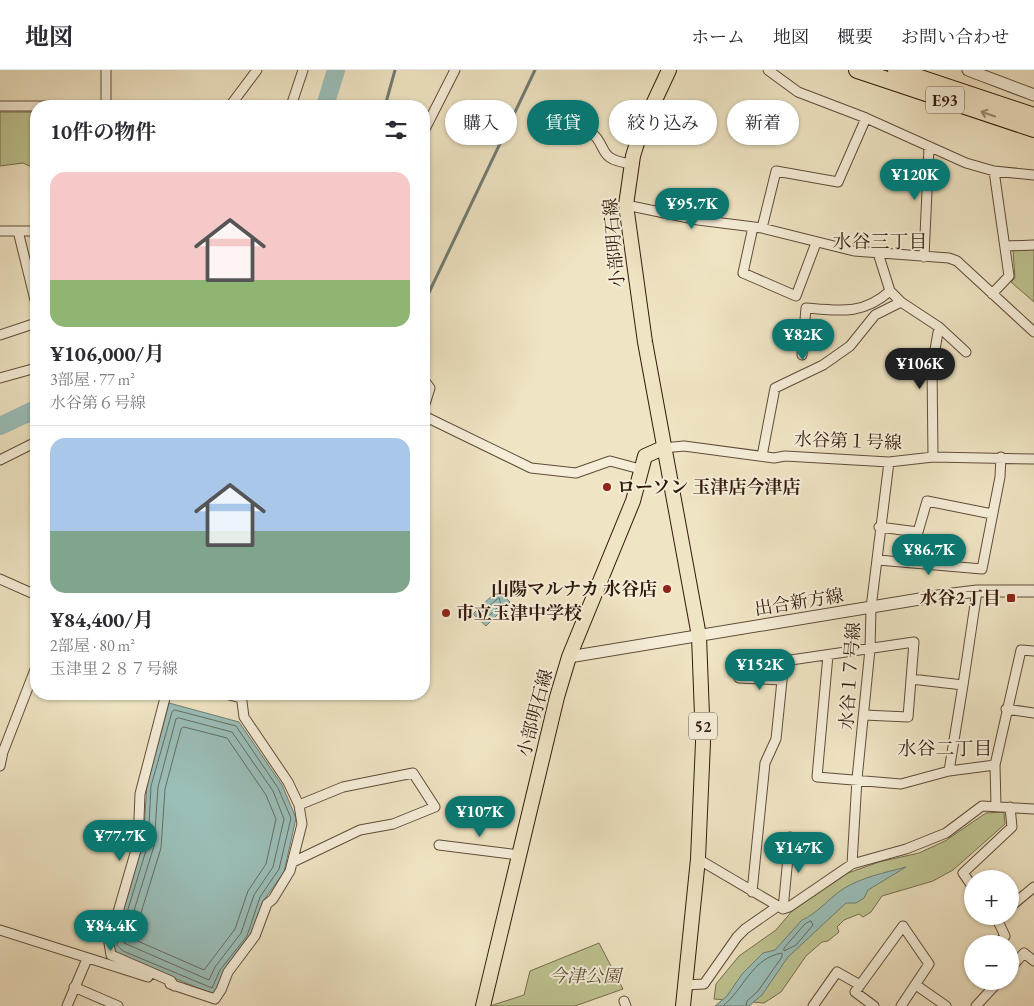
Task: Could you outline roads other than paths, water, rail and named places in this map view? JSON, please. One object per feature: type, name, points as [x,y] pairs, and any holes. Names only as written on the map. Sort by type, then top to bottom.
[{"type":"highway","name":"E93","points":[[857,70],[1034,130]]},
{"type":"highway","name":"E93","points":[[896,70],[1034,116]]},
{"type":"main road","name":"小部明石線","points":[[669,70],[641,130],[632,164],[626,205],[643,333],[699,636],[703,742],[698,859],[683,1006]]},
{"type":"main road","name":"小部明石線","points":[[483,1006],[557,696],[569,657],[633,501],[645,456],[663,448]]},
{"type":"street","points":[[106,70],[106,100]]},
{"type":"street","points":[[234,100],[257,70]]},
{"type":"street","points":[[292,100],[303,70]]},
{"type":"street","points":[[430,119],[455,70]]},
{"type":"street","points":[[768,70],[798,92],[866,118],[966,163],[994,171],[1034,175]]},
{"type":"street","points":[[968,70],[1034,95]]},
{"type":"street","points":[[0,106],[30,106]]},
{"type":"street","points":[[816,243],[796,296],[743,273],[776,171],[838,182],[866,118]]},
{"type":"street","points":[[599,143],[606,157],[613,162],[632,164]]},
{"type":"street","points":[[924,257],[929,147]]},
{"type":"street","points":[[992,294],[1009,276],[994,171]]},
{"type":"street","points":[[626,205],[698,220],[757,228],[816,243],[878,253],[957,260],[1033,330]]},
{"type":"street","points":[[18,230],[30,279]]},
{"type":"street","points":[[0,231],[30,231]]},
{"type":"street","points":[[1006,246],[1034,244]]},
{"type":"street","points":[[878,253],[890,291],[901,302],[939,327],[966,352]]},
{"type":"street","points":[[802,354],[806,308],[845,312],[877,303],[890,291]]},
{"type":"street","points":[[762,456],[775,388],[824,365],[850,346],[875,315],[901,302]]},
{"type":"street","points":[[0,335],[30,325]]},
{"type":"street","points":[[933,457],[932,366],[939,327]]},
{"type":"street","points":[[0,378],[30,370]]},
{"type":"street","points":[[430,419],[531,468],[576,473],[610,461],[640,469]]},
{"type":"street","points":[[0,460],[30,445]]},
{"type":"street","name":"水谷第１号線","points":[[663,448],[684,446],[762,456],[889,462],[933,457],[1034,459]]},
{"type":"street","points":[[878,560],[982,569],[1000,477],[1001,457]]},
{"type":"street","name":"水谷１７号線","points":[[852,864],[857,779],[870,649],[871,608],[889,462]]},
{"type":"street","points":[[880,527],[918,532],[927,501],[960,506],[969,510],[992,514]]},
{"type":"street","points":[[0,579],[30,592]]},
{"type":"street","name":"出合新方線","points":[[569,657],[977,592],[1034,591]]},
{"type":"street","points":[[949,771],[977,592]]},
{"type":"street","points":[[752,892],[764,763],[776,739],[784,661],[914,642],[908,717],[864,715]]},
{"type":"street","points":[[996,806],[995,765],[1006,709],[1021,650],[1034,651]]},
{"type":"street","points":[[828,655],[817,777],[901,784],[949,771],[995,765]]},
{"type":"street","points":[[739,678],[782,680]]},
{"type":"street","points":[[911,679],[963,685]]},
{"type":"street","points":[[1,760],[30,683]]},
{"type":"street","points":[[164,700],[140,794],[138,843],[109,943],[111,955],[171,981],[174,986]]},
{"type":"street","points":[[0,930],[174,986],[217,1002],[228,972],[255,936],[267,904],[276,902],[290,871],[302,824],[300,805],[288,782],[244,718],[242,700]]},
{"type":"street","points":[[1006,709],[1034,713]]},
{"type":"street","points":[[292,862],[360,830],[393,824],[435,807],[413,773],[343,787],[300,805]]},
{"type":"street","points":[[698,859],[780,907],[789,907],[852,864],[906,849],[946,833],[982,806],[1034,809]]},
{"type":"street","points":[[966,870],[1012,827],[1010,807]]},
{"type":"street","points":[[685,985],[704,984],[737,937],[780,907],[790,838]]},
{"type":"street","points":[[439,845],[519,855]]},
{"type":"street","points":[[1019,900],[1034,887]]},
{"type":"street","points":[[874,1006],[855,992],[903,926],[929,964],[901,1006]]},
{"type":"street","points":[[1019,959],[1024,953],[1034,961]]},
{"type":"street","points":[[67,1006],[87,958]]},
{"type":"street","points":[[814,1006],[837,972],[860,986]]},
{"type":"street","points":[[916,985],[946,1006]]},
{"type":"street","points":[[74,987],[118,1006]]},
{"type":"street","points":[[976,1006],[991,990]]},
{"type":"water","points":[[498,590],[510,602],[486,626],[473,614]]},
{"type":"water","points":[[169,703],[239,722],[282,785],[296,818],[284,872],[264,900],[252,938],[217,992],[212,994],[120,955],[112,947],[112,941],[143,843],[147,785]]},
{"type":"water","points":[[906,867],[868,890],[864,898],[856,903],[846,903],[788,957],[762,995],[749,1006],[715,1006],[727,996],[742,974],[763,953],[775,950],[802,920],[813,914],[838,893],[865,878]]},
{"type":"waterway","points":[[327,100],[336,70]]},
{"type":"waterway","points":[[387,100],[395,70]]},
{"type":"waterway","points":[[430,290],[535,70]]},
{"type":"waterway","points":[[0,426],[30,412]]},
{"type":"waterway","points":[[4,424],[30,421]]},
{"type":"place","name":"ローソン 玉津店今津店","points":[[607,487]]},
{"type":"place","name":"山陽マルナカ 水谷店","points":[[667,589]]},
{"type":"place","name":"水谷2丁目","points":[[1011,598]]},
{"type":"place","name":"市立玉津中学校","points":[[446,613]]},
{"type":"district","name":"水谷三丁目","points":[[880,241]]},
{"type":"district","name":"水谷二丁目","points":[[945,748]]},
{"type":"park label","name":"今津公園","points":[[585,976]]}]
